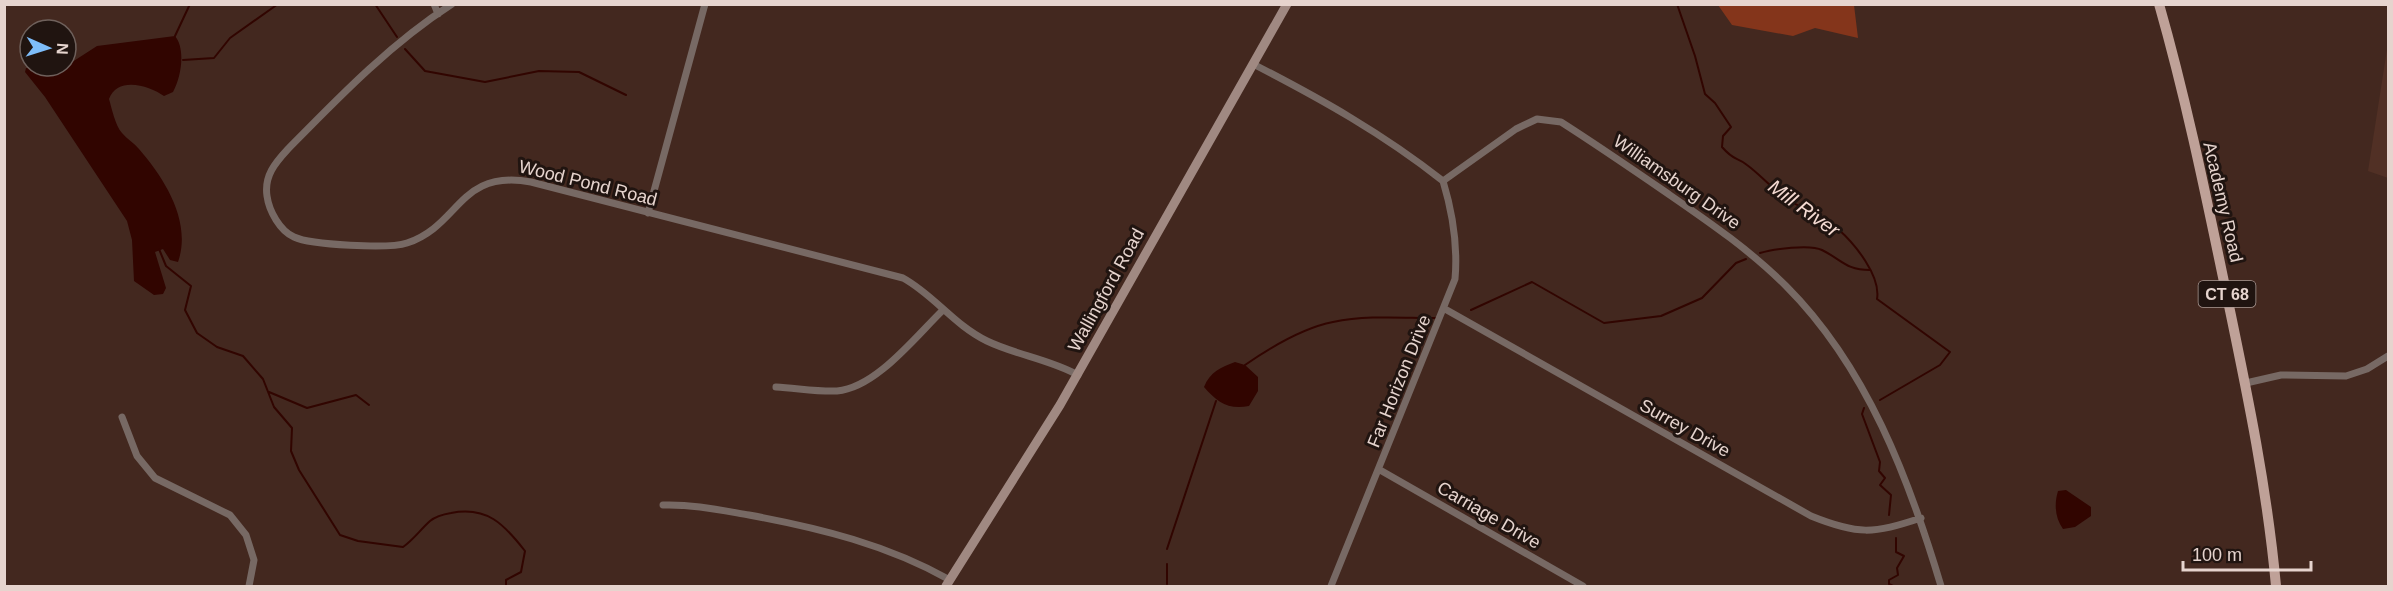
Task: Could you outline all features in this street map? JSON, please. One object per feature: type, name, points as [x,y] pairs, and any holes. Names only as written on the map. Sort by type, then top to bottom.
[{"type":"main road","name":"Academy Road","points":[[2159,4],[2179,79],[2246,383],[2263,469],[2276,586]]},
{"type":"street","points":[[434,4],[438,14]]},
{"type":"street","name":"Wood Pond Road","points":[[452,4],[359,76],[276,161],[268,177],[267,196],[275,219],[292,236],[311,241],[395,246],[408,243],[432,229],[466,195],[489,181],[506,179],[531,182],[903,278],[924,290],[964,328],[988,342],[1078,375]]},
{"type":"street","points":[[648,213],[705,4]]},
{"type":"street","name":"Wallingford Road","points":[[948,583],[1078,375],[1287,4]]},
{"type":"street","points":[[1253,64],[1395,143],[1443,181]]},
{"type":"street","name":"Williamsburg Drive","points":[[1443,181],[1516,129],[1537,119],[1561,122],[1736,241],[1787,286],[1833,342],[1880,420],[1921,518],[1941,586]]},
{"type":"street","name":"Far Horizon Drive","points":[[1331,586],[1380,470],[1455,279],[1457,252],[1453,214],[1443,181]]},
{"type":"street","name":"Surrey Drive","points":[[1444,309],[1811,516],[1836,526],[1862,532],[1888,529],[1921,518]]},
{"type":"street","points":[[777,387],[837,391],[858,387],[878,373],[943,310]]},
{"type":"street","points":[[2246,383],[2281,375],[2346,376],[2367,369],[2388,356]]},
{"type":"street","points":[[122,417],[137,456],[155,478],[230,515],[246,535],[254,560],[249,586]]},
{"type":"street","name":"Carriage Drive","points":[[1380,470],[1582,586]]},
{"type":"street","points":[[663,506],[687,504],[823,530],[903,555],[948,583]]},
{"type":"shaded area","points":[[1718,5],[1854,5],[1858,38],[1815,28],[1793,36],[1732,25]]},
{"type":"shaded area","points":[[175,36],[180,48],[181,64],[173,92],[164,96],[142,86],[126,85],[119,87],[109,99],[120,130],[139,149],[158,174],[174,202],[179,217],[181,247],[178,262],[170,260],[163,249],[155,252],[166,288],[163,294],[154,295],[134,281],[132,240],[127,221],[45,97],[30,78],[78,78],[78,58],[97,46]]},
{"type":"shaded area","points":[[2388,43],[2388,178],[2368,171]]},
{"type":"shaded area","points":[[1235,362],[1245,365],[1258,377],[1258,391],[1249,406],[1235,407],[1224,404],[1204,387],[1209,377],[1216,371]]},
{"type":"shaded area","points":[[2066,490],[2091,507],[2091,516],[2075,527],[2063,529],[2057,516],[2056,501],[2058,491]]},
{"type":"waterway","points":[[175,36],[190,4]]},
{"type":"waterway","points":[[183,60],[214,58],[230,38],[278,4]]},
{"type":"waterway","points":[[375,4],[397,37]]},
{"type":"waterway","name":"Mill River","points":[[1677,4],[1705,94],[1715,103],[1731,127],[1723,136],[1722,147],[1784,197],[1838,229],[1852,243],[1871,271],[1875,280],[1877,299],[1950,352],[1940,365],[1880,400]]},
{"type":"waterway","points":[[405,49],[425,71],[485,82],[539,71],[579,72],[626,95]]},
{"type":"waterway","points":[[1760,253],[1791,248],[1816,248],[1850,266],[1870,270]]},
{"type":"waterway","points":[[159,249],[166,266],[191,286],[185,310],[197,333],[217,347],[243,356],[263,379],[274,407],[292,428],[291,451],[299,470],[340,535],[358,541],[403,547],[437,517],[464,512],[485,515],[502,525],[525,551],[521,572],[506,580],[506,586]]},
{"type":"waterway","points":[[1471,310],[1532,282],[1604,323],[1661,316],[1702,298],[1736,263],[1746,259]]},
{"type":"waterway","points":[[1245,365],[1287,339],[1333,322],[1384,317],[1436,318]]},
{"type":"waterway","points":[[269,392],[307,408],[356,395],[369,405]]},
{"type":"waterway","points":[[1167,549],[1216,401]]},
{"type":"waterway","name":"Mill River","points":[[1864,408],[1862,414],[1880,462],[1879,471],[1885,478],[1880,485],[1891,495],[1889,515]]},
{"type":"waterway","name":"Mill River","points":[[1893,586],[1889,584],[1889,580],[1898,575],[1897,568],[1904,556],[1896,552],[1896,538]]},
{"type":"waterway","points":[[1167,564],[1167,584]]}]
